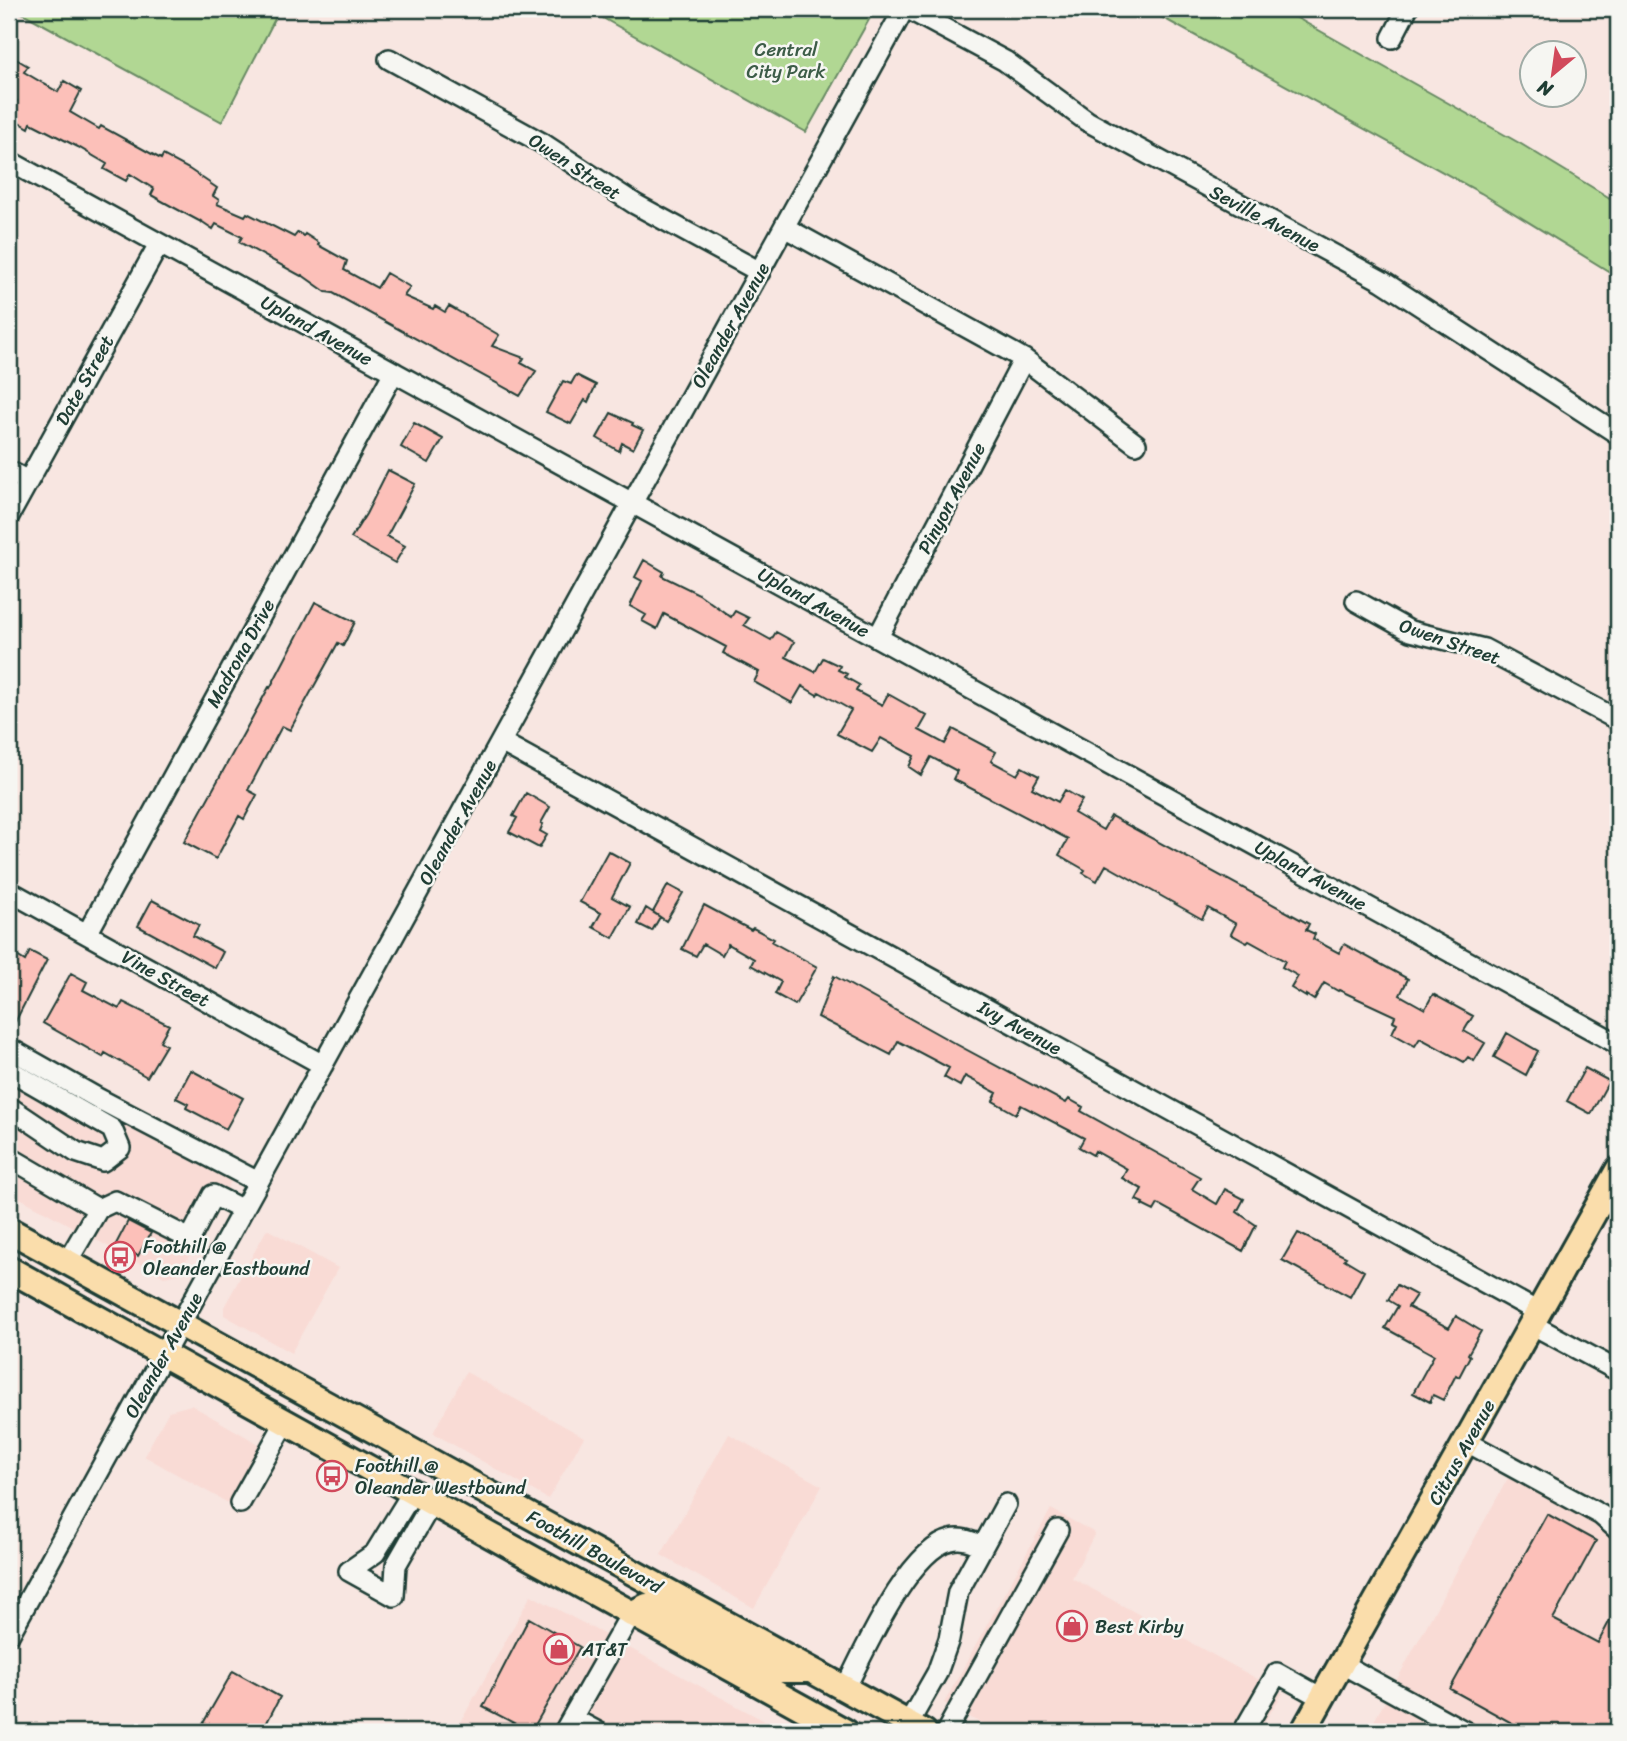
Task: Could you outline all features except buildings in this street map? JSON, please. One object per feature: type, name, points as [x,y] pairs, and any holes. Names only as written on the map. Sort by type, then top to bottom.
[{"type":"main road","name":"Citrus Avenue","points":[[1303,1732],[1618,1170]]},
{"type":"main road","name":"Foothill Boulevard","points":[[9,1230],[916,1728]]},
{"type":"main road","name":"Foothill Boulevard","points":[[9,1269],[846,1732]]},
{"type":"main road","points":[[631,1615],[647,1606],[660,1610],[775,1671],[809,1670]]},
{"type":"street","name":"Oleander Avenue","points":[[9,1635],[906,9]]},
{"type":"street","name":"Seville Avenue","points":[[906,9],[1005,61],[1087,121],[1382,281],[1618,434]]},
{"type":"street","points":[[1392,38],[1407,9]]},
{"type":"street","name":"Owen Street","points":[[389,59],[542,143],[635,204],[760,272]]},
{"type":"street","name":"Upland Avenue","points":[[9,161],[1618,1044]]},
{"type":"street","points":[[784,227],[1024,359],[1136,444]]},
{"type":"street","name":"Date Street","points":[[9,516],[159,244]]},
{"type":"street","name":"Pinyon Avenue","points":[[878,637],[1024,359]]},
{"type":"street","name":"Madrona Drive","points":[[87,934],[394,372]]},
{"type":"street","points":[[9,471],[28,481]]},
{"type":"street","name":"Owen Street","points":[[1356,601],[1410,631],[1484,649],[1618,720]]},
{"type":"street","name":"Ivy Avenue","points":[[501,742],[1536,1319],[1618,1371]]},
{"type":"street","name":"Vine Street","points":[[9,891],[323,1065]]},
{"type":"street","points":[[9,1048],[99,1099],[258,1182]]},
{"type":"street","points":[[9,1070],[112,1129],[120,1148],[103,1161],[76,1152],[9,1107]]},
{"type":"street","points":[[9,1157],[98,1209]]},
{"type":"street","points":[[67,1262],[98,1209],[115,1201],[190,1239],[214,1195],[243,1210]]},
{"type":"street","points":[[240,1503],[285,1423]]},
{"type":"street","points":[[1467,1442],[1601,1515],[1618,1530]]},
{"type":"street","points":[[422,1498],[396,1565],[394,1596],[349,1570],[375,1553],[422,1498]]},
{"type":"street","points":[[916,1728],[949,1639],[958,1592],[1006,1504]]},
{"type":"street","points":[[946,1732],[1058,1530]]},
{"type":"street","points":[[845,1689],[892,1600],[925,1554],[939,1544],[961,1538],[983,1546]]},
{"type":"street","points":[[598,1732],[568,1725],[631,1615]]},
{"type":"street","points":[[1342,1664],[1463,1732]]},
{"type":"street","points":[[1243,1732],[1277,1674],[1322,1698]]},
{"type":"shaded area","points":[[9,1037],[240,1165],[179,1274],[164,1277],[9,1192]]},
{"type":"shaded area","points":[[267,1229],[338,1268],[291,1353],[224,1315],[224,1307]]},
{"type":"shaded area","points":[[466,1372],[584,1437],[548,1499],[433,1433]]},
{"type":"shaded area","points":[[191,1405],[278,1455],[246,1513],[144,1456],[169,1411]]},
{"type":"shaded area","points":[[729,1434],[822,1486],[754,1608],[661,1555]]},
{"type":"shaded area","points":[[1519,1458],[1618,1513],[1618,1732],[1368,1732]]},
{"type":"shaded area","points":[[1051,1509],[1095,1533],[1072,1578],[1283,1693],[1258,1732],[997,1732],[944,1703]]},
{"type":"shaded area","points":[[531,1595],[785,1732],[455,1732]]},
{"type":"green space","points":[[15,9],[280,9],[222,122]]},
{"type":"green space","name":"Central City Park","points":[[587,9],[875,9],[806,132]]},
{"type":"green space","points":[[1147,9],[1281,9],[1521,144],[1618,203],[1618,277],[1481,193]]},
{"type":"place","name":"Foothill @ Oleander Eastbound","points":[[120,1257]]},
{"type":"place","name":"Foothill @ Oleander Westbound","points":[[332,1476]]},
{"type":"place","name":"Best Kirby","points":[[1072,1626]]},
{"type":"place","name":"AT&T","points":[[559,1649]]}]
